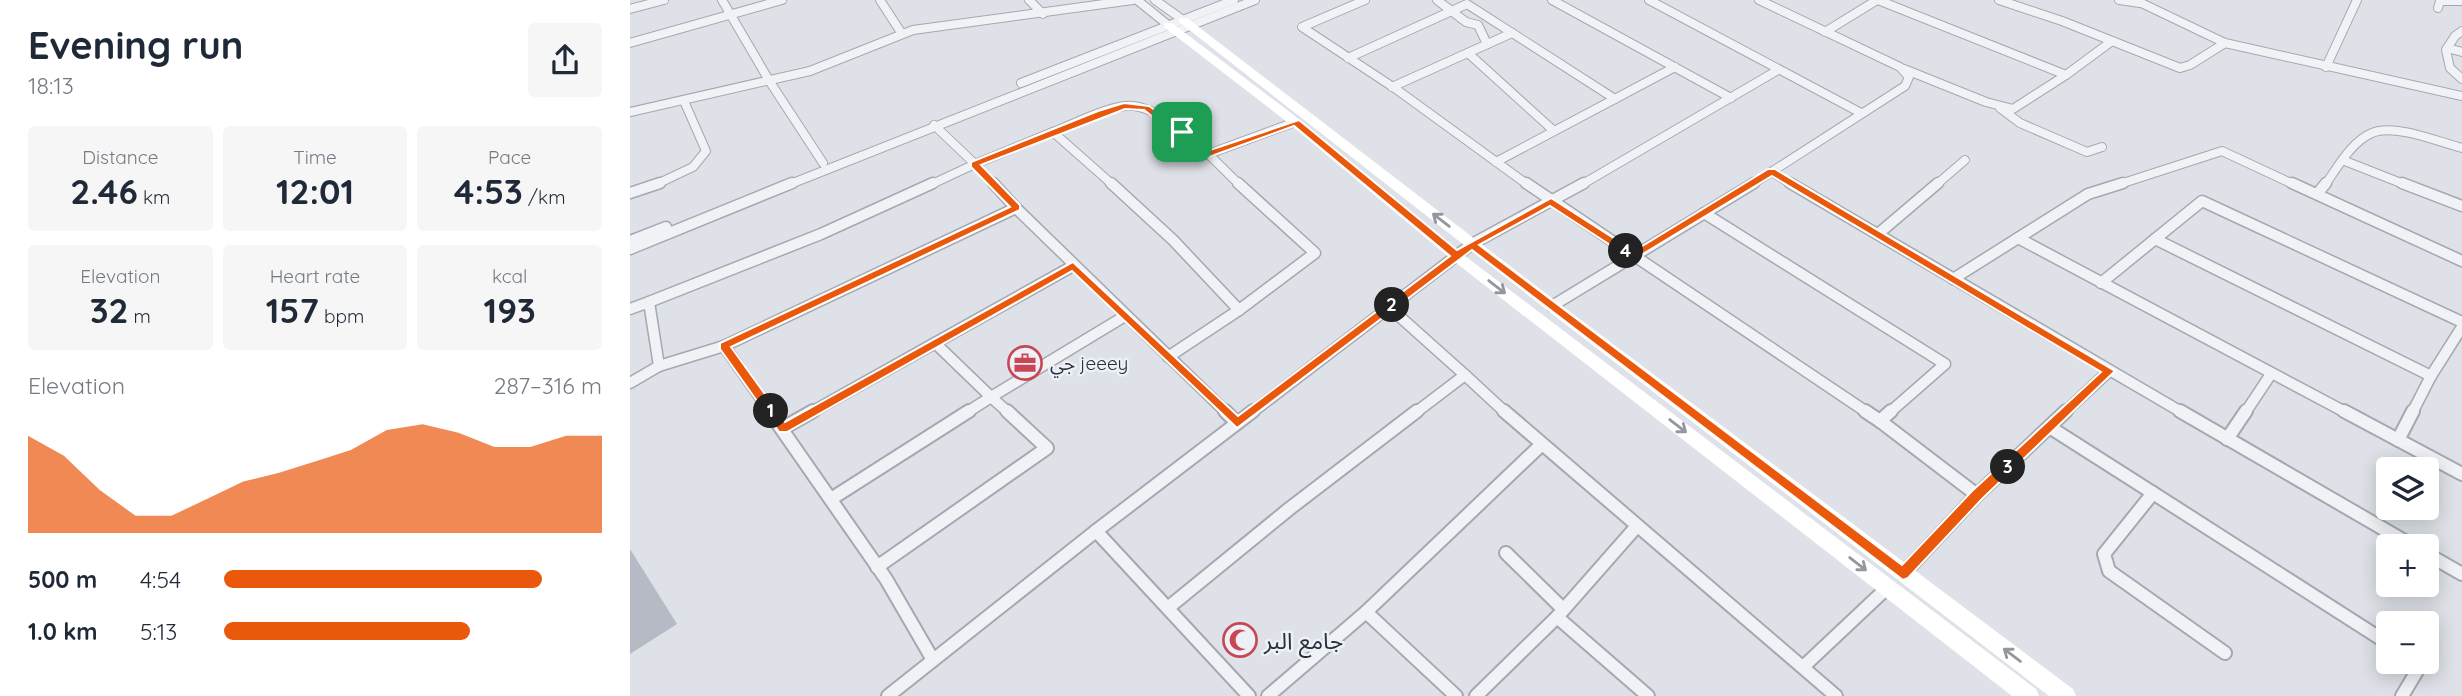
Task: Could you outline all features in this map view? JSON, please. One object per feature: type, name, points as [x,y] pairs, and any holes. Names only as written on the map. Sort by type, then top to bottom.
[{"type":"street","points":[[630,9],[664,0]]},
{"type":"street","points":[[722,0],[770,82],[823,163]]},
{"type":"street","points":[[630,43],[782,0]]},
{"type":"street","points":[[880,0],[902,34]]},
{"type":"street","points":[[1029,0],[1043,14]]},
{"type":"street","points":[[630,114],[770,82],[842,60],[902,34],[936,26],[1135,0],[1179,25],[1472,244],[2066,696]]},
{"type":"street","points":[[1155,0],[1179,25],[1457,256],[2029,696]]},
{"type":"street","points":[[630,249],[1179,25],[1234,0]]},
{"type":"street","points":[[630,241],[1179,25],[1255,0]]},
{"type":"street","points":[[1365,0],[1302,27],[1392,87],[1551,201],[1880,421],[1977,495]]},
{"type":"street","points":[[1437,0],[1471,25],[1478,25],[1487,44]]},
{"type":"street","points":[[1348,58],[1476,0]]},
{"type":"street","points":[[1552,0],[1731,97]]},
{"type":"street","points":[[1649,0],[1861,113]]},
{"type":"street","points":[[1759,0],[1900,67],[1998,107],[2020,123],[2087,152],[2102,147]]},
{"type":"street","points":[[1773,7],[1784,0]]},
{"type":"street","points":[[1825,32],[1877,0],[2066,75]]},
{"type":"street","points":[[1998,0],[2180,68],[2190,65],[2225,43]]},
{"type":"street","points":[[2119,0],[2137,1],[2225,43],[2462,96]]},
{"type":"street","points":[[2326,67],[2357,0]]},
{"type":"street","points":[[2438,8],[2440,1],[2462,1]]},
{"type":"street","points":[[1467,4],[1615,99]]},
{"type":"street","points":[[2462,32],[2455,36],[2447,48],[2451,68],[2462,79]]},
{"type":"street","points":[[1392,87],[1512,33]]},
{"type":"street","points":[[1998,107],[2013,109],[2112,41]]},
{"type":"street","points":[[2447,48],[2462,51]]},
{"type":"street","points":[[1468,53],[1554,131]]},
{"type":"street","points":[[1496,162],[1675,67]]},
{"type":"street","points":[[1552,306],[1772,172],[1905,86],[1909,77],[1900,67]]},
{"type":"street","points":[[888,696],[1096,531],[1472,244],[1778,70]]},
{"type":"street","points":[[630,193],[695,168],[703,159],[706,151],[684,101]]},
{"type":"street","points":[[630,309],[821,234],[1053,132],[1124,106],[1146,107],[1174,125],[1315,253],[1239,310],[1168,357]]},
{"type":"street","points":[[1206,155],[1295,122]]},
{"type":"street","points":[[934,125],[1073,266],[1237,423]]},
{"type":"street","points":[[2317,194],[2373,132],[2386,130],[2462,148]]},
{"type":"street","points":[[1053,132],[1128,197],[1216,283],[1239,310]]},
{"type":"street","points":[[1953,279],[2088,194],[2222,151],[2462,261]]},
{"type":"street","points":[[1878,234],[1965,160]]},
{"type":"street","points":[[2345,161],[2462,206]]},
{"type":"street","points":[[1772,172],[2392,534]]},
{"type":"street","points":[[2101,283],[2202,201],[2462,324],[2398,440]]},
{"type":"street","points":[[630,383],[660,366],[724,346],[1016,208]]},
{"type":"street","points":[[1704,213],[1945,364],[1880,421]]},
{"type":"street","points":[[2018,239],[2462,474]]},
{"type":"street","points":[[2155,239],[2431,376]]},
{"type":"street","points":[[783,428],[1073,266]]},
{"type":"street","points":[[649,302],[660,366]]},
{"type":"street","points":[[1389,307],[1541,445],[1836,696]]},
{"type":"street","points":[[831,499],[1125,316]]},
{"type":"street","points":[[877,567],[1047,448],[935,343]]},
{"type":"street","points":[[724,346],[877,567],[933,660]]},
{"type":"street","points":[[1903,574],[1977,495],[2109,371]]},
{"type":"street","points":[[2227,439],[2271,374]]},
{"type":"street","points":[[1169,607],[1299,501],[1465,375]]},
{"type":"street","points":[[2051,428],[2376,634]]},
{"type":"street","points":[[1268,696],[1366,612],[1541,445]]},
{"type":"street","points":[[2153,493],[2104,554],[2109,571],[2225,653]]},
{"type":"street","points":[[1476,696],[1560,613],[1637,526]]},
{"type":"street","points":[[1096,531],[1249,696]]},
{"type":"street","points":[[1506,553],[1560,613],[1648,696]]},
{"type":"street","points":[[2439,561],[2462,574]]},
{"type":"street","points":[[1803,667],[1888,587]]},
{"type":"street","points":[[1366,612],[1456,696]]},
{"type":"street","points":[[2402,696],[2415,674]]},
{"type":"building","points":[[630,549],[677,624],[630,654]]},
{"type":"place","name":"جي jeeey","points":[[1025,363]]},
{"type":"place","name":"جامع البر","points":[[1240,640]]},
{"type":"route","points":[[1182,132],[1146,107],[1124,106],[975,164],[1016,208],[724,346],[783,428],[1073,266],[1237,423],[1472,244],[1903,574],[1977,495],[2109,371],[1772,172],[1633,256],[1551,201],[1472,244],[1457,256],[1295,122],[1206,155],[1182,132]]}]
